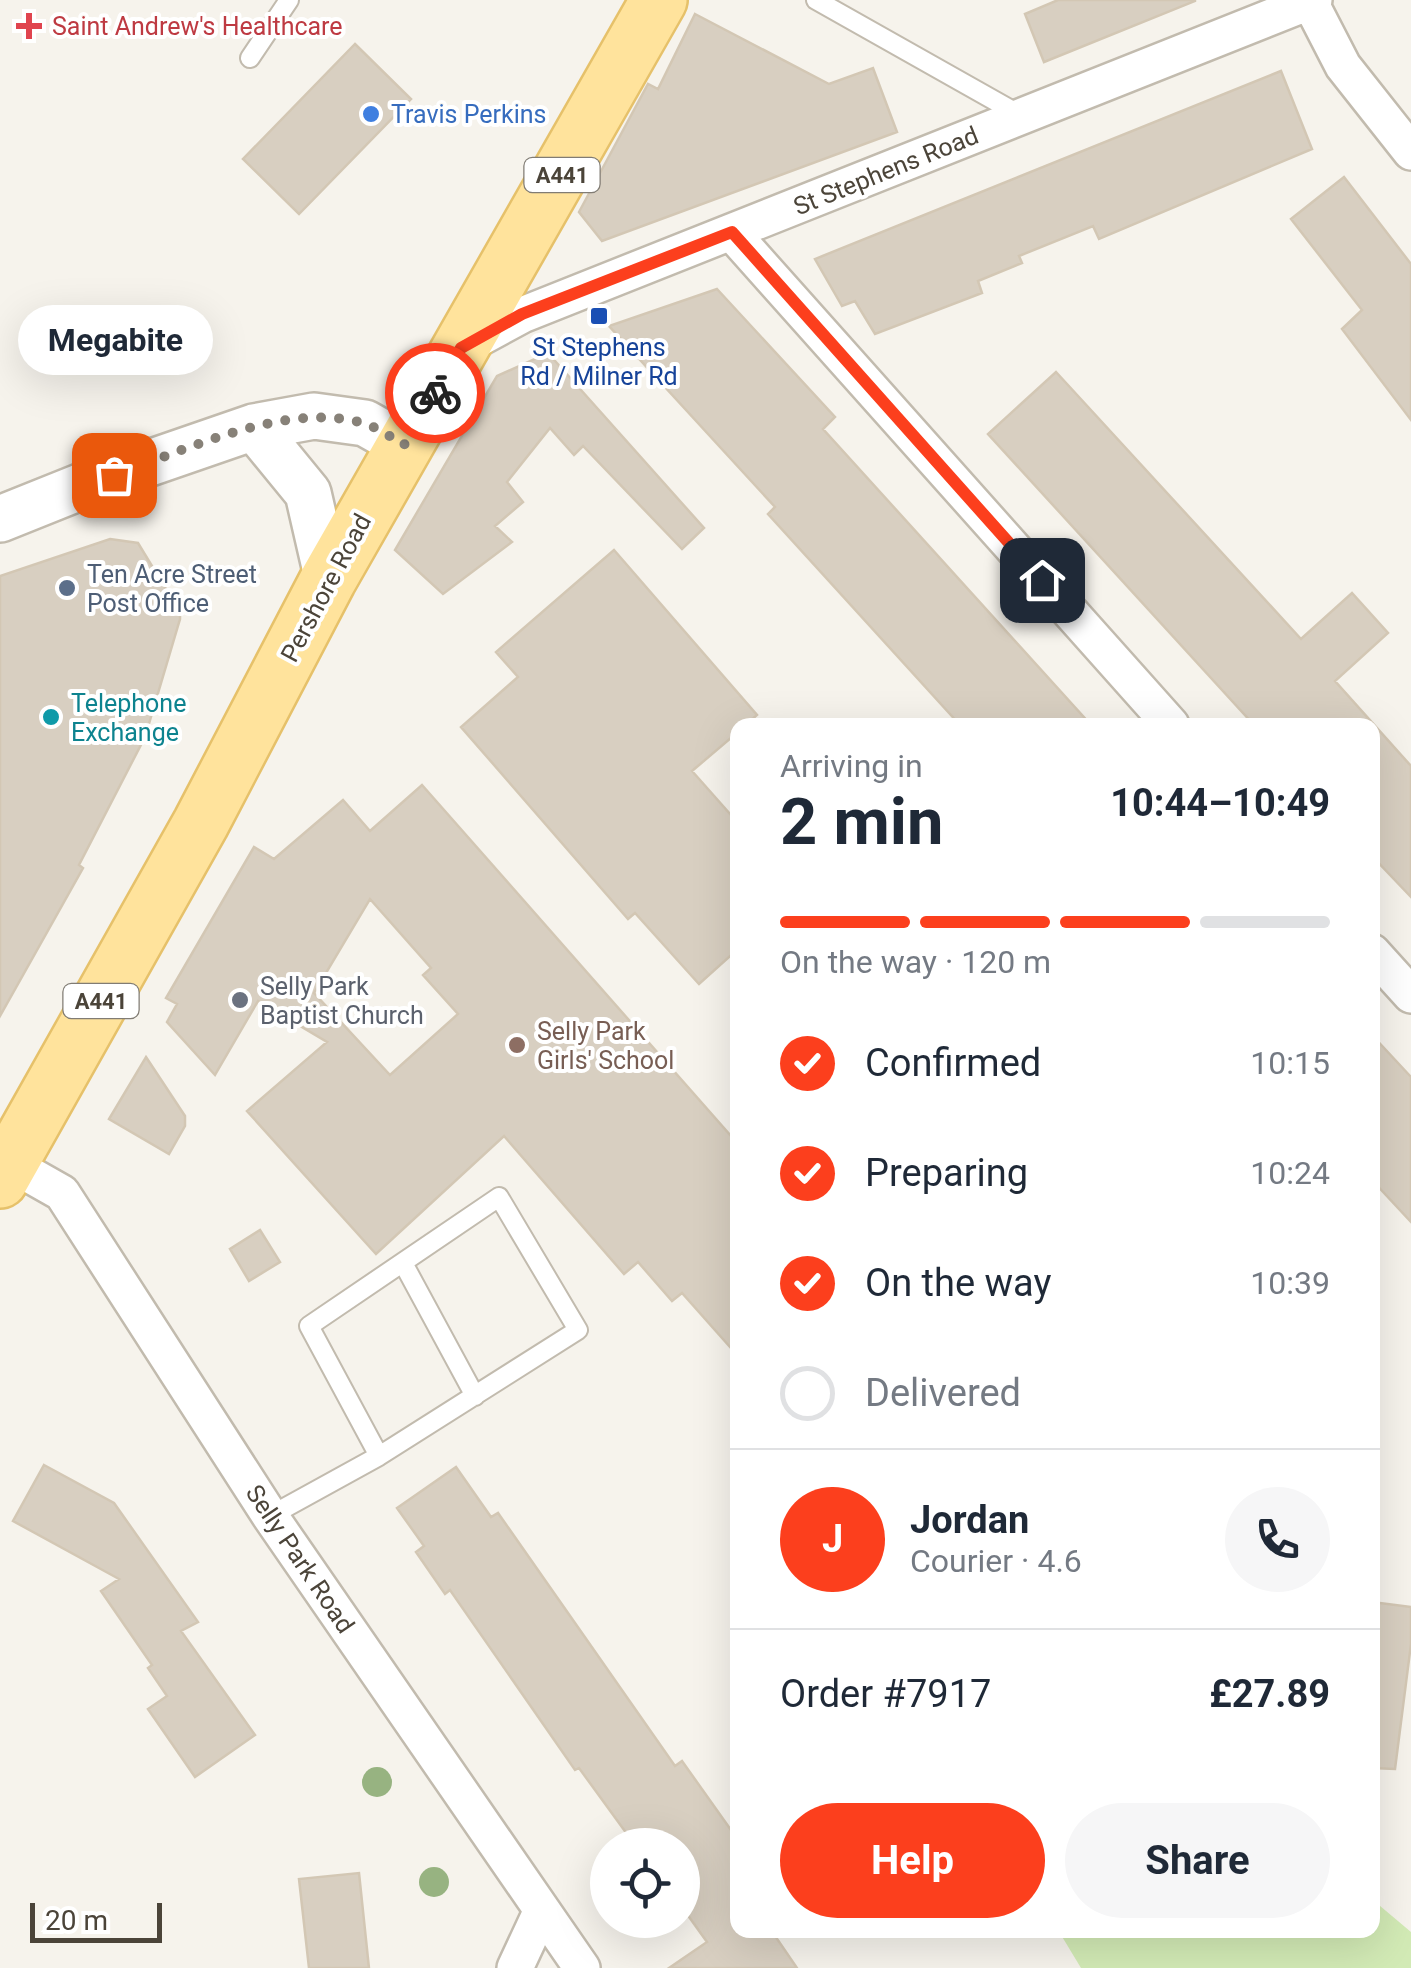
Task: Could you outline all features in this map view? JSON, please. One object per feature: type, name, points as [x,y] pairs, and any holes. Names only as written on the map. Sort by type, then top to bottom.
[{"type":"main road","name":"Pershore Road","points":[[5,1171],[201,823],[328,580],[659,0]]},
{"type":"street","name":"St Stephens Road","points":[[461,348],[522,314],[1312,1]]},
{"type":"street","points":[[1312,1],[1343,66],[1411,152]]},
{"type":"street","points":[[732,232],[1165,718]]},
{"type":"street","points":[[0,519],[254,427],[314,416],[365,424],[404,445]]},
{"type":"street","points":[[254,427],[308,493],[328,580]]},
{"type":"street","points":[[1380,961],[1411,995]]},
{"type":"street","name":"Selly Park Road","points":[[5,1171],[62,1192],[270,1516],[582,1968]]},
{"type":"street","points":[[515,1968],[542,1910]]},
{"type":"lane","points":[[250,58],[288,0]]},
{"type":"lane","points":[[816,0],[1022,116]]},
{"type":"lane","points":[[270,1516],[379,1456],[578,1330],[499,1198],[309,1326],[379,1456]]},
{"type":"lane","points":[[402,1262],[475,1396]]},
{"type":"green space","points":[[1380,1906],[1411,1932],[1411,1968],[1081,1968],[1063,1938],[1380,1938]]},
{"type":"building","points":[[1058,0],[1195,1],[1044,62],[1025,14]]},
{"type":"building","points":[[695,14],[829,84],[873,68],[897,132],[602,241],[579,212],[648,84],[658,89]]},
{"type":"building","points":[[355,44],[411,99],[299,214],[243,159]]},
{"type":"building","points":[[1281,71],[1312,149],[1099,239],[1093,226],[1019,256],[1022,263],[978,281],[982,293],[875,334],[855,301],[842,306],[815,259]]},
{"type":"building","points":[[1344,177],[1411,264],[1411,420],[1342,329],[1362,310],[1291,219]]},
{"type":"building","points":[[717,289],[835,417],[823,429],[1085,718],[954,718],[768,514],[775,507],[609,326]]},
{"type":"building","points":[[548,353],[704,528],[682,549],[583,446],[574,455],[550,428],[507,482],[523,502],[495,526],[512,542],[443,594],[395,550],[497,376]]},
{"type":"building","points":[[1056,372],[1301,639],[1352,593],[1388,633],[1335,681],[1368,718],[1248,718],[988,434]]},
{"type":"building","points":[[110,539],[138,543],[180,612],[180,619],[145,737],[79,865],[83,868],[0,1016],[0,576]]},
{"type":"building","points":[[614,550],[757,715],[730,718],[730,739],[692,771],[730,814],[730,956],[699,984],[635,913],[628,919],[461,727],[518,677],[496,652]]},
{"type":"building","points":[[1380,731],[1411,766],[1411,897],[1380,864]]},
{"type":"building","points":[[422,785],[730,1135],[730,1347],[682,1293],[672,1301],[638,1262],[624,1274],[504,1136],[376,1254],[247,1111],[327,1042],[258,1001],[215,1075],[167,1022],[177,1004],[166,998],[254,847],[274,859],[343,800],[370,831]],"holes":[[[370,899],[431,968],[423,975],[458,1014],[390,1075],[314,993]]]},
{"type":"building","points":[[1380,1044],[1411,1077],[1411,1222],[1380,1189]]},
{"type":"building","points":[[146,1057],[185,1116],[185,1126],[169,1154],[109,1119]]},
{"type":"building","points":[[260,1230],[280,1262],[249,1281],[230,1249]]},
{"type":"building","points":[[44,1465],[114,1503],[198,1622],[181,1631],[255,1735],[195,1777],[148,1709],[167,1696],[148,1668],[152,1665],[101,1591],[119,1579],[13,1521]]},
{"type":"building","points":[[456,1467],[491,1517],[498,1513],[675,1766],[682,1761],[730,1829],[730,1938],[776,1938],[797,1968],[669,1968],[707,1942],[700,1932],[700,1828],[623,1828],[579,1768],[575,1770],[450,1590],[445,1594],[416,1552],[424,1546],[397,1508]]},
{"type":"building","points":[[1380,1603],[1411,1607],[1411,1644],[1395,1769],[1380,1768]]},
{"type":"building","points":[[359,1873],[369,1968],[309,1968],[299,1879]]},
{"type":"way so far","points":[[114,475],[254,427],[314,416],[365,424],[404,445],[435,393]]},
{"type":"place","name":"Saint Andrew's Healthcare","points":[[29,26]]},
{"type":"place","name":"Travis Perkins","points":[[371,114]]},
{"type":"place","name":"St Stephens Rd / Milner Rd","points":[[599,316]]},
{"type":"place","name":"Megabite","points":[[114,475]]},
{"type":"place","name":"Ten Acre Street Post Office","points":[[67,588]]},
{"type":"place","name":"Telephone Exchange","points":[[51,717]]},
{"type":"place","name":"Selly Park Baptist Church","points":[[240,1000]]},
{"type":"place","name":"Selly Park Girls' School","points":[[517,1045]]},
{"type":"route","points":[[435,393],[461,348],[522,314],[732,232],[1042,580]]}]
